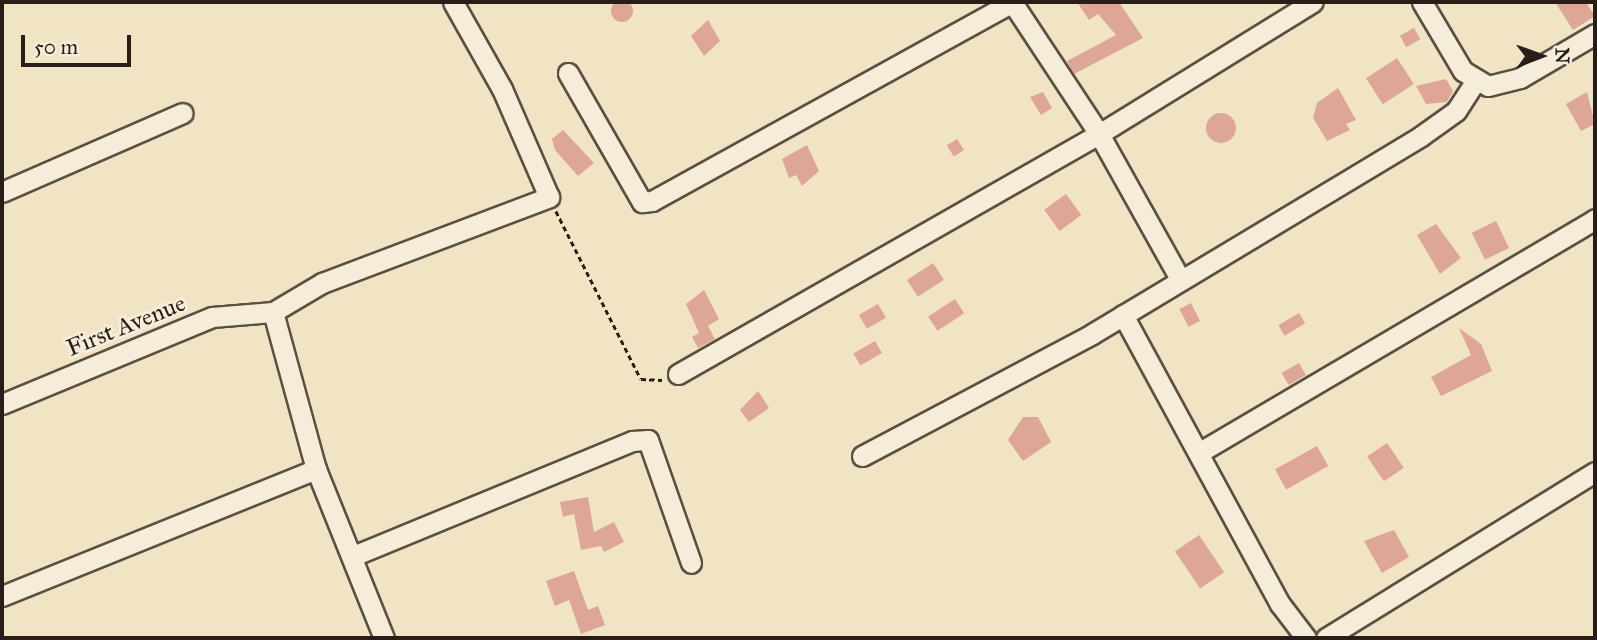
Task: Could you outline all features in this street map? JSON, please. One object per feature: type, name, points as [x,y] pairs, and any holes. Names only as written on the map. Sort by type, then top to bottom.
[{"type":"street","points":[[383,638],[353,556],[316,469],[274,312],[322,282],[549,197],[502,89],[453,2]]},
{"type":"street","points":[[568,73],[642,202],[652,201],[1012,2],[1098,134],[1180,279]]},
{"type":"street","points":[[678,374],[1098,134],[1313,2]]},
{"type":"street","points":[[1422,2],[1475,82],[1488,86],[1520,78],[1595,34]]},
{"type":"street","points":[[862,456],[1123,316],[1180,279],[1421,136],[1456,111],[1475,82]]},
{"type":"street","points":[[2,192],[183,113]]},
{"type":"street","points":[[1200,452],[1595,219]]},
{"type":"street","name":"First Avenue","points":[[2,404],[212,317],[274,312]]},
{"type":"street","points":[[1123,316],[1200,452],[1280,604],[1306,638]]},
{"type":"street","points":[[353,556],[632,441],[648,440],[691,563]]},
{"type":"street","points":[[2,596],[316,469]]},
{"type":"street","points":[[1326,638],[1595,472]]},
{"type":"path","points":[[549,197],[641,379],[656,383],[678,374]]},
{"type":"building","points":[[622,0],[630,3],[633,11],[630,19],[622,22],[614,19],[611,11],[614,3]]},
{"type":"building","points":[[1077,2],[1119,2],[1143,38],[1074,74],[1067,61],[1116,35],[1098,14],[1089,20]]},
{"type":"building","points":[[1555,2],[1586,2],[1595,16],[1573,30]]},
{"type":"building","points":[[708,20],[720,41],[704,56],[691,36]]},
{"type":"building","points":[[1414,28],[1420,39],[1406,47],[1400,36]]},
{"type":"building","points":[[1397,58],[1414,84],[1383,104],[1366,78]]},
{"type":"building","points":[[1446,79],[1453,91],[1447,102],[1426,104],[1416,86]]},
{"type":"building","points":[[1338,88],[1356,120],[1346,124],[1350,130],[1327,141],[1313,118],[1317,103]]},
{"type":"building","points":[[1043,92],[1052,108],[1041,115],[1030,97]]},
{"type":"building","points":[[1587,92],[1595,124],[1581,131],[1566,104]]},
{"type":"building","points":[[1221,113],[1232,117],[1236,128],[1232,139],[1221,143],[1210,139],[1206,128],[1210,117]]},
{"type":"building","points":[[563,130],[594,163],[578,176],[555,150],[552,139]]},
{"type":"building","points":[[957,139],[964,150],[954,156],[947,145]]},
{"type":"building","points":[[807,145],[819,171],[802,186],[796,175],[789,178],[782,159]]},
{"type":"building","points":[[1066,194],[1081,215],[1059,231],[1044,210]]},
{"type":"building","points":[[1496,221],[1509,248],[1485,260],[1472,233]]},
{"type":"building","points":[[1436,224],[1461,258],[1440,274],[1417,235]]},
{"type":"building","points":[[933,263],[944,280],[918,297],[907,280]]},
{"type":"building","points":[[704,290],[719,319],[708,326],[715,339],[698,348],[692,337],[699,333],[686,304]]},
{"type":"building","points":[[955,299],[964,313],[937,331],[928,316]]},
{"type":"building","points":[[1191,303],[1200,321],[1188,327],[1179,309]]},
{"type":"building","points":[[878,304],[886,318],[867,329],[859,315]]},
{"type":"building","points":[[1299,313],[1305,323],[1285,336],[1278,325]]},
{"type":"building","points":[[1459,328],[1481,344],[1492,371],[1441,396],[1431,377],[1471,355]]},
{"type":"building","points":[[875,341],[882,353],[860,366],[853,354]]},
{"type":"building","points":[[1299,363],[1306,375],[1289,385],[1282,373]]},
{"type":"building","points":[[758,391],[769,408],[749,422],[740,410]]},
{"type":"building","points":[[1023,417],[1038,417],[1051,442],[1023,461],[1008,440]]},
{"type":"building","points":[[1387,443],[1404,468],[1384,481],[1367,456]]},
{"type":"building","points":[[1317,446],[1328,466],[1286,489],[1275,469]]},
{"type":"building","points":[[588,497],[594,532],[614,522],[624,542],[604,552],[601,546],[581,550],[574,514],[563,517],[560,502]]},
{"type":"building","points":[[1394,530],[1409,557],[1382,573],[1364,541]]},
{"type":"building","points":[[1199,535],[1224,572],[1200,589],[1175,551]]},
{"type":"building","points":[[574,571],[588,610],[598,606],[605,625],[581,634],[569,600],[555,606],[546,581]]}]
